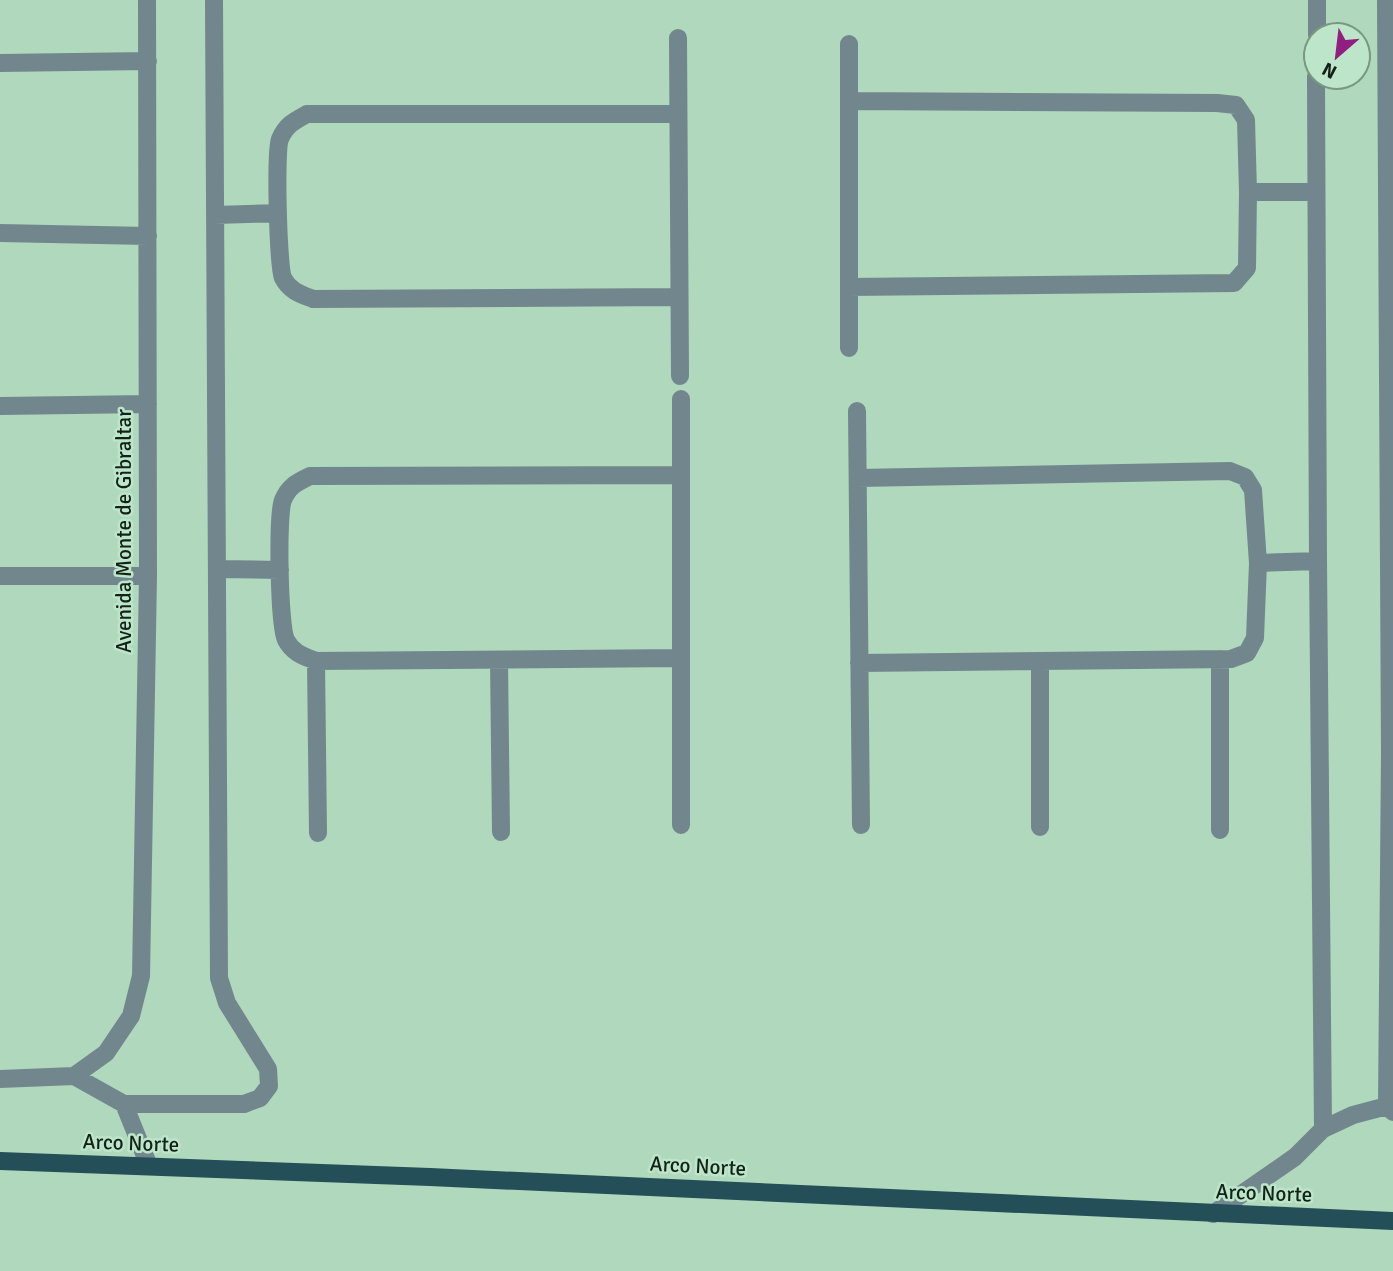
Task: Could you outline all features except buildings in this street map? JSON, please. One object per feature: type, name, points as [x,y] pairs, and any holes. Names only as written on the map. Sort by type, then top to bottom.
[{"type":"main road","name":"Arco Norte","points":[[0,1161],[430,1177],[1393,1221]]},
{"type":"street","name":"Avenida Monte de Gibraltar","points":[[74,1076],[106,1053],[131,1016],[142,976],[148,576],[148,0]]},
{"type":"street","points":[[0,1079],[74,1076],[124,1104],[244,1104],[260,1098],[269,1086],[268,1069],[228,1003],[219,978],[214,0]]},
{"type":"street","points":[[1317,0],[1317,21]]},
{"type":"street","points":[[1213,1213],[1294,1157],[1323,1129],[1353,1115],[1390,1109],[1391,405],[1386,0]]},
{"type":"street","points":[[678,38],[680,376]]},
{"type":"street","points":[[849,44],[849,348]]},
{"type":"street","points":[[0,63],[148,61]]},
{"type":"street","points":[[1317,91],[1315,192],[1323,1129]]},
{"type":"street","points":[[849,102],[1236,105],[1246,120],[1248,192],[1247,268],[1234,283],[849,287]]},
{"type":"street","points":[[678,114],[307,114],[288,124],[278,142],[278,213],[282,276],[293,292],[313,299],[679,297]]},
{"type":"street","points":[[1248,192],[1315,192]]},
{"type":"street","points":[[215,215],[278,213]]},
{"type":"street","points":[[0,233],[148,236]]},
{"type":"street","points":[[681,399],[681,825]]},
{"type":"street","points":[[0,406],[148,404]]},
{"type":"street","points":[[857,411],[860,825]]},
{"type":"street","points":[[858,478],[1230,471],[1245,477],[1253,490],[1258,563],[1255,638],[1247,653],[1231,659],[859,663]]},
{"type":"street","points":[[681,475],[310,476],[291,485],[281,504],[280,570],[285,638],[296,654],[316,661],[681,658]]},
{"type":"street","points":[[1258,563],[1318,561]]},
{"type":"street","points":[[217,569],[280,570]]},
{"type":"street","points":[[0,576],[148,576]]},
{"type":"street","points":[[1220,659],[1220,830]]},
{"type":"street","points":[[499,660],[502,832]]},
{"type":"street","points":[[316,661],[318,834]]},
{"type":"street","points":[[1040,661],[1040,828]]},
{"type":"street","points":[[124,1104],[149,1166]]}]
